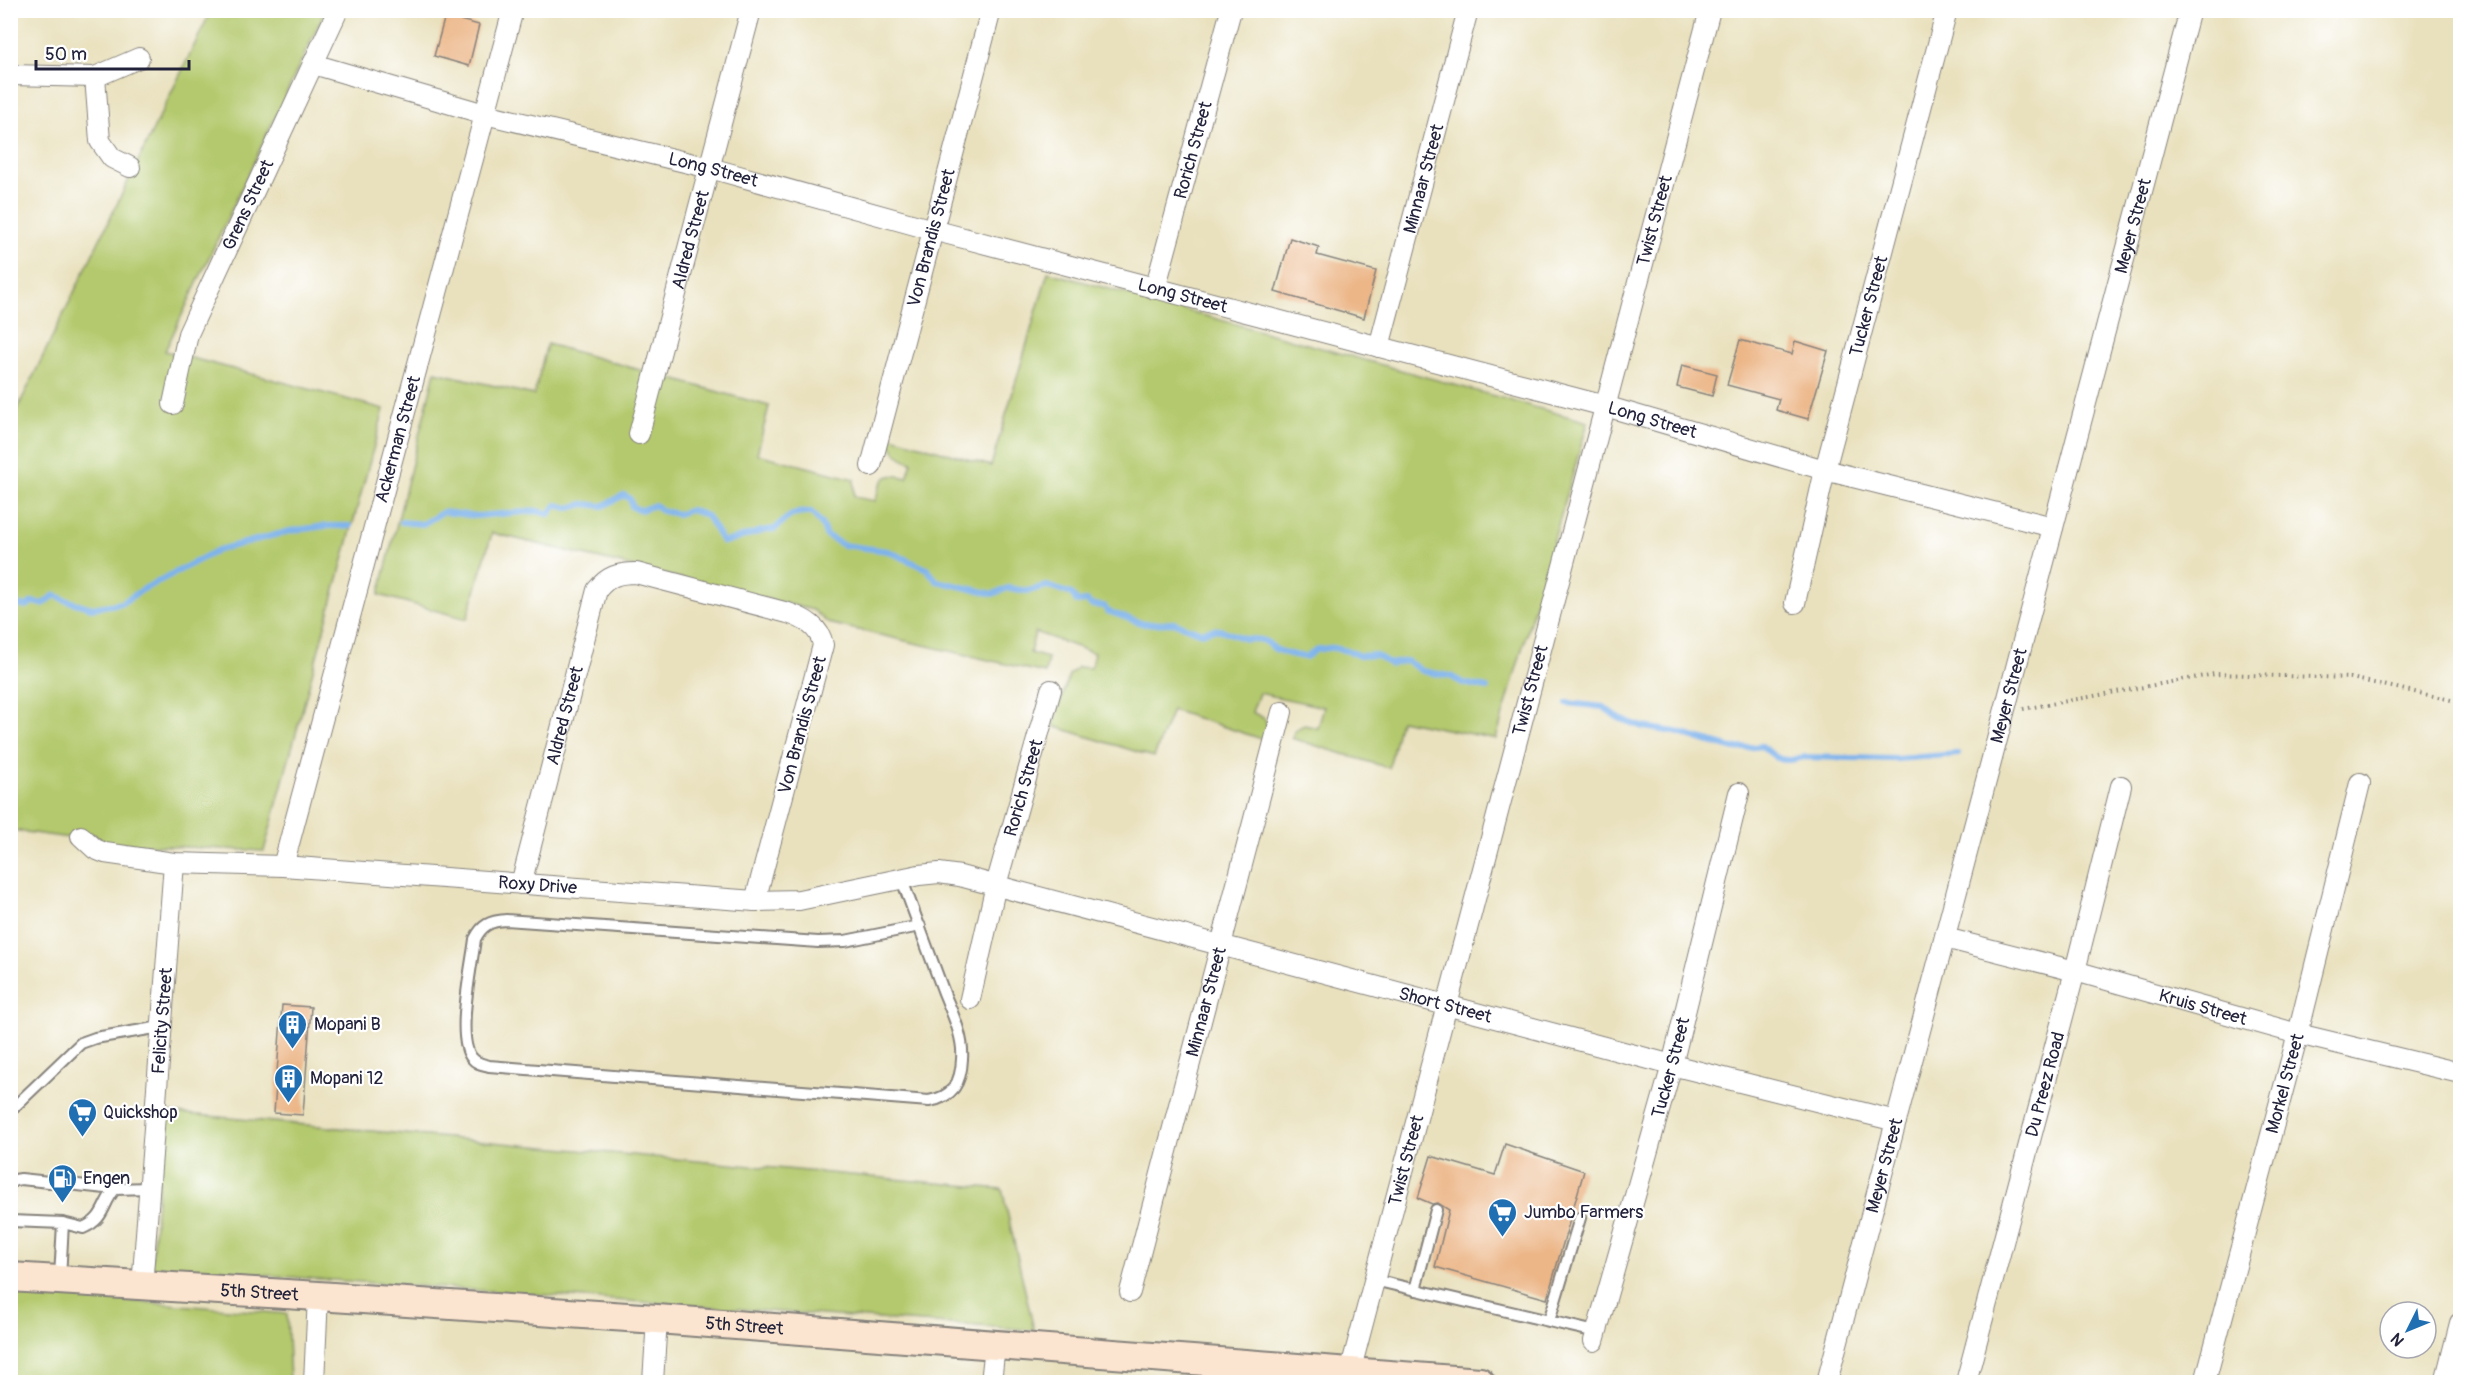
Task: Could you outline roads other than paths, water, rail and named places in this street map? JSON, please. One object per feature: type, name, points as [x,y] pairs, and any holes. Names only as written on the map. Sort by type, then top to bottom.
[{"type":"main road","name":"5th Street","points":[[10,1277],[657,1319],[1335,1375],[1465,1382]]},
{"type":"street","name":"Grens Street","points":[[172,404],[188,334],[338,10]]},
{"type":"street","name":"Ackerman Street","points":[[283,866],[513,10]]},
{"type":"street","name":"Aldred Street","points":[[639,434],[751,10]]},
{"type":"street","name":"Von Brandis Street","points":[[871,466],[991,10]]},
{"type":"street","name":"Rorich Street","points":[[1155,289],[1231,10]]},
{"type":"street","name":"Minnaar Street","points":[[1379,347],[1468,10]]},
{"type":"street","name":"Twist Street","points":[[1335,1375],[1374,1280],[1710,10]]},
{"type":"street","name":"Tucker Street","points":[[1796,603],[1825,470],[1947,10]]},
{"type":"street","name":"Meyer Street","points":[[1827,1383],[2190,10]]},
{"type":"street","points":[[10,75],[95,78],[139,58]]},
{"type":"street","name":"Long Street","points":[[313,64],[485,114],[710,168],[933,230],[1605,406],[1825,470],[2053,527]]},
{"type":"street","points":[[95,78],[100,141],[112,158],[130,167]]},
{"type":"street","name":"Aldred Street","points":[[521,884],[597,590],[605,580],[618,573],[636,573]]},
{"type":"street","name":"Von Brandis Street","points":[[636,573],[803,618],[816,629],[822,638],[823,645],[755,901]]},
{"type":"street","name":"Rorich Street","points":[[970,999],[996,885],[1051,690]]},
{"type":"street","name":"Minnaar Street","points":[[1130,1292],[1282,712]]},
{"type":"street","name":"Morkel Street","points":[[2205,1383],[2298,1034],[2360,783]]},
{"type":"street","name":"Du Preez Road","points":[[1966,1383],[2075,971],[2121,786]]},
{"type":"street","name":"Tucker Street","points":[[1595,1337],[1672,1065],[1739,793]]},
{"type":"street","name":"Roxy Drive","points":[[81,836],[100,852],[174,863],[283,866],[755,901],[799,900],[939,873],[996,885]]},
{"type":"street","name":"Felicity Street","points":[[142,1287],[174,863]]},
{"type":"street","name":"Short Street","points":[[996,885],[1672,1065],[1896,1121]]},
{"type":"street","name":"Kruis Street","points":[[1945,938],[2075,971],[2298,1034],[2460,1073]]},
{"type":"street","points":[[314,1383],[318,1296]]},
{"type":"street","points":[[653,1383],[657,1319]]},
{"type":"street","points":[[2445,1383],[2460,1323]]},
{"type":"street","points":[[991,1383],[995,1346]]},
{"type":"lane","points":[[902,880],[920,926],[956,1024],[962,1050],[956,1084],[950,1093],[940,1099],[929,1101],[489,1066],[479,1064],[473,1059],[466,1044],[464,1030],[475,939],[488,923],[497,921],[818,942],[844,941],[920,926]]},
{"type":"lane","points":[[10,1112],[81,1043],[95,1038],[161,1027]]},
{"type":"lane","points":[[10,1183],[21,1179],[115,1189],[149,1188]]},
{"type":"lane","points":[[10,1221],[63,1223],[83,1228],[99,1218],[109,1196],[115,1189]]},
{"type":"lane","points":[[1415,1290],[1436,1210]]},
{"type":"lane","points":[[1549,1321],[1580,1218]]},
{"type":"lane","points":[[60,1281],[63,1223]]},
{"type":"lane","points":[[1374,1280],[1549,1321],[1595,1337]]},
{"type":"waterway","points":[[402,522],[423,524],[443,512],[477,516],[537,511],[549,514],[556,505],[569,508],[584,504],[603,506],[624,495],[630,499],[632,507],[641,510],[655,505],[662,511],[678,514],[691,510],[707,516],[723,542],[775,529],[791,516],[811,512],[821,523],[826,535],[843,545],[888,551],[927,569],[937,581],[993,594],[1008,588],[1028,591],[1047,586],[1072,594],[1077,602],[1087,601],[1091,605],[1104,606],[1107,611],[1144,624],[1175,623],[1202,633],[1214,630],[1224,631],[1246,639],[1262,640],[1275,649],[1302,657],[1306,657],[1317,649],[1331,648],[1359,656],[1376,655],[1390,664],[1407,661],[1422,671],[1450,676],[1463,683],[1487,688]]},
{"type":"waterway","points":[[10,605],[27,606],[32,602],[43,604],[55,595],[92,608],[122,603],[218,550],[290,531],[325,526],[350,526]]},
{"type":"waterway","points":[[1567,703],[1603,707],[1620,719],[1643,727],[1675,732],[1735,749],[1762,746],[1776,757],[1785,760],[1803,757],[1896,759],[1958,754]]},
{"type":"place","name":"Mopani B","points":[[293,1050]]},
{"type":"place","name":"Mopani 12","points":[[289,1104]]},
{"type":"place","name":"Quickshop","points":[[82,1138]]},
{"type":"place","name":"Engen","points":[[62,1204]]},
{"type":"place","name":"Jumbo Farmers","points":[[1503,1238]]}]
